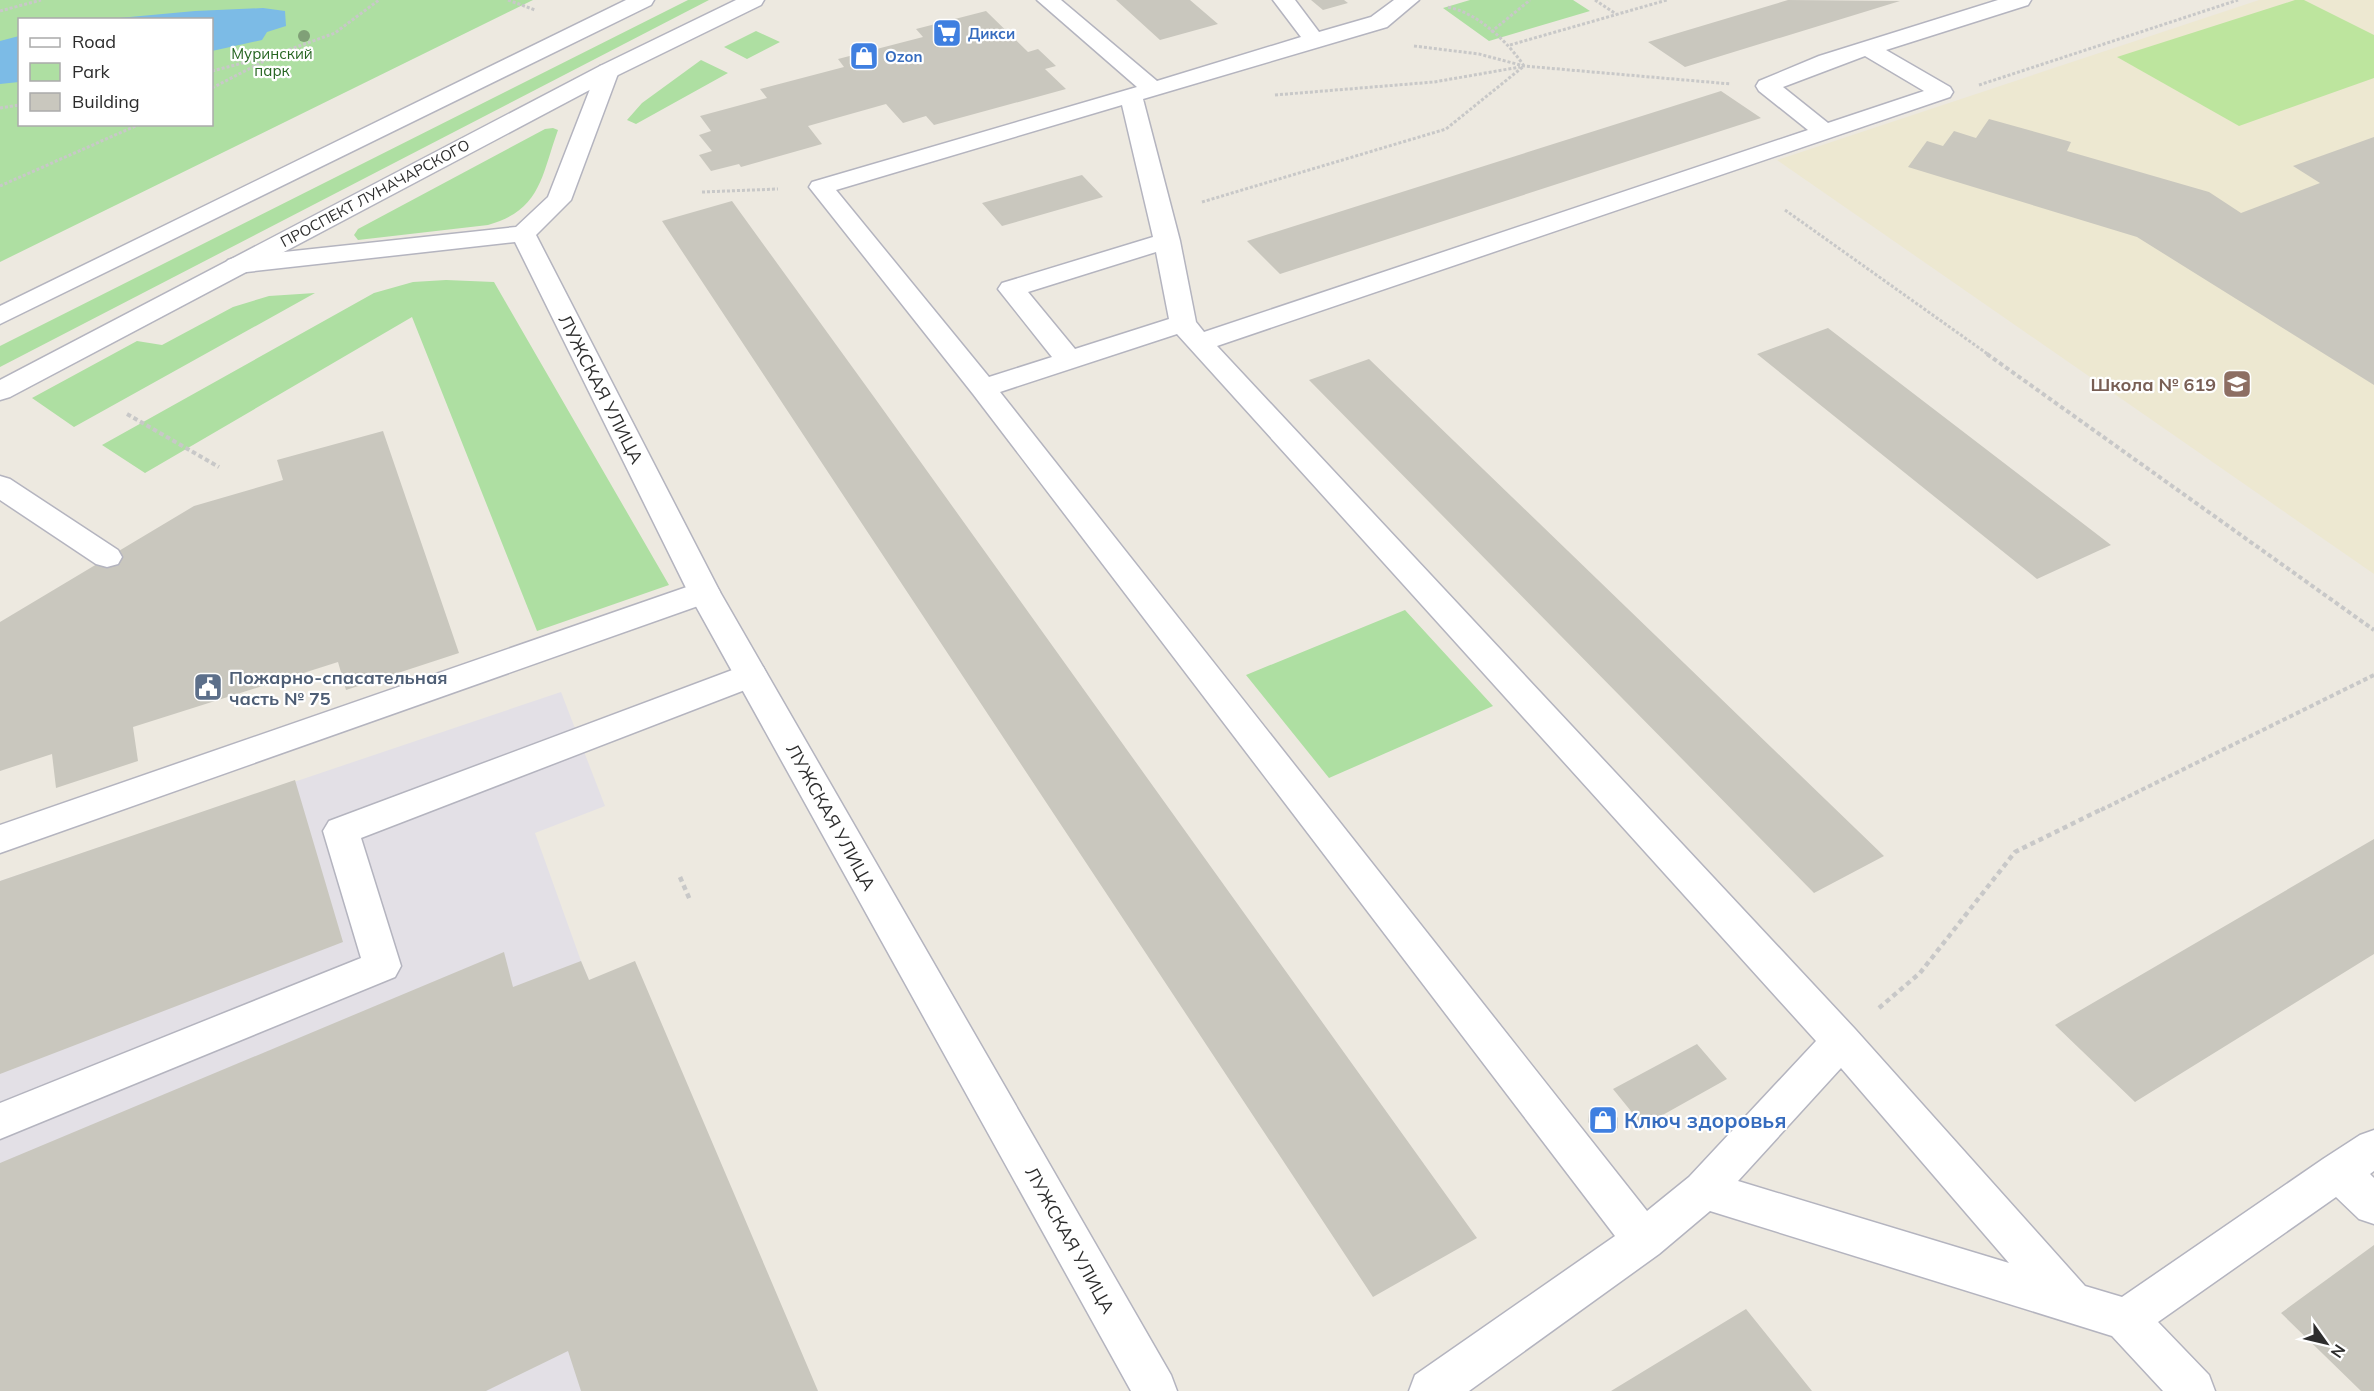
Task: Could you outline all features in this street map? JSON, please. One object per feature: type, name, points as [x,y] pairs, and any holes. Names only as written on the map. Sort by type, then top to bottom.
[{"type":"street","points":[[0,316],[643,0]]},
{"type":"street","name":"ПРОСПЕКТ ЛУНАЧАРСКОГО","points":[[0,391],[608,71],[753,0]]},
{"type":"street","points":[[1048,0],[1142,92],[1160,214],[1191,333],[1630,814],[1841,1041],[2072,1302]]},
{"type":"street","points":[[1284,0],[1314,40]]},
{"type":"street","points":[[1408,0],[1379,22],[821,187],[983,388],[1644,1240]]},
{"type":"street","points":[[1825,132],[1767,86],[1827,61],[2020,0]]},
{"type":"street","points":[[1867,48],[1942,92]]},
{"type":"street","points":[[237,265],[523,234],[559,200],[608,71]]},
{"type":"street","points":[[983,388],[1069,360],[1191,333],[1825,132],[1942,92]]},
{"type":"street","name":"ЛУЖСКАЯ УЛИЦА","points":[[523,234],[704,592],[1155,1391]]},
{"type":"street","points":[[1069,360],[1011,289],[1167,241]]},
{"type":"street","points":[[0,486],[107,557]]},
{"type":"street","points":[[0,839],[704,592]]},
{"type":"street","points":[[0,1121],[382,966],[341,831],[751,675]]},
{"type":"street","points":[[1431,1391],[1644,1240],[1704,1190],[1841,1041]]},
{"type":"street","points":[[2126,1319],[2374,1148]]},
{"type":"street","points":[[2338,1172],[2374,1205]]},
{"type":"street","points":[[1704,1190],[2126,1319],[2193,1391]]},
{"type":"path","points":[[0,11],[41,0]]},
{"type":"path","points":[[213,71],[277,54],[335,33],[379,0]]},
{"type":"path","points":[[508,0],[539,11]]},
{"type":"path","points":[[1408,0],[1460,9],[1510,45],[1524,66]]},
{"type":"path","points":[[1491,32],[1530,0]]},
{"type":"path","points":[[1595,0],[1617,14]]},
{"type":"path","points":[[1510,45],[1667,0]]},
{"type":"path","points":[[1942,92],[1985,84],[2238,0]]},
{"type":"path","points":[[1411,46],[1479,54],[1524,66],[1686,82],[1767,86]]},
{"type":"path","points":[[213,87],[277,54]]},
{"type":"path","points":[[1266,95],[1434,82],[1524,66]]},
{"type":"path","points":[[1160,214],[1446,129],[1524,66]]},
{"type":"path","points":[[0,108],[18,105]]},
{"type":"path","points":[[0,186],[136,126]]},
{"type":"path","points":[[702,192],[821,187]]},
{"type":"path","points":[[1785,210],[2374,630]]},
{"type":"path","points":[[127,414],[219,467]]},
{"type":"path","points":[[1841,1041],[1920,973],[2014,852],[2374,675]]},
{"type":"path","points":[[680,877],[690,900]]},
{"type":"shaded area","name":"Школа № 619","points":[[2259,0],[2374,0],[2374,574],[1777,160]]},
{"type":"shaded area","points":[[561,692],[605,806],[535,833],[581,961],[589,980],[818,1391],[0,1391],[0,881]]},
{"type":"green space","name":"Муринский парк","points":[[0,0],[533,0],[0,262]]},
{"type":"green space","points":[[688,0],[709,0],[0,367],[0,346]]},
{"type":"green space","points":[[1470,0],[1573,0],[1590,11],[1489,41],[1443,8]]},
{"type":"green space","points":[[2295,0],[2304,0],[2374,35],[2374,78],[2239,126],[2117,57]]},
{"type":"green space","points":[[756,31],[780,42],[747,59],[724,47]]},
{"type":"green space","points":[[701,60],[728,73],[636,124],[627,120],[642,103]]},
{"type":"green space","points":[[545,129],[558,130],[536,190],[529,201],[506,219],[488,225],[358,240],[354,235],[358,229]]},
{"type":"green space","points":[[446,280],[494,282],[669,585],[537,631],[412,317],[145,473],[102,445],[374,293],[413,282]]},
{"type":"green space","points":[[315,293],[74,427],[32,398],[137,341],[162,345],[233,307],[269,296]]},
{"type":"green space","points":[[1405,610],[1493,706],[1329,778],[1246,675]]},
{"type":"water","points":[[263,8],[285,11],[286,26],[267,32],[262,40],[213,51],[213,18],[119,18]]},
{"type":"water","points":[[18,36],[18,82],[0,84],[0,41]]},
{"type":"building","points":[[1116,0],[1190,0],[1218,24],[1160,40]]},
{"type":"building","points":[[1311,0],[1344,0],[1348,3],[1323,10]]},
{"type":"building","points":[[1788,0],[1900,1],[1685,67],[1648,42]]},
{"type":"building","points":[[986,11],[1028,52],[1038,49],[1056,66],[1045,69],[1066,89],[934,125],[926,116],[903,123],[886,104],[808,126],[822,144],[741,167],[739,164],[711,171],[699,155],[712,151],[699,135],[711,131],[700,116],[767,98],[760,89],[844,67],[838,59],[923,37],[916,29]]},
{"type":"building","points":[[1721,91],[1761,118],[1280,274],[1247,241]]},
{"type":"building","points":[[1989,119],[2071,142],[2067,151],[2209,192],[2241,213],[2320,183],[2293,166],[2374,137],[2374,385],[2137,237],[1908,167],[1927,141],[1943,146],[1954,131],[1976,138]]},
{"type":"building","points":[[1082,175],[1103,197],[1002,226],[982,203]]},
{"type":"building","points":[[732,201],[1477,1238],[1373,1297],[662,221]]},
{"type":"building","points":[[1828,328],[2111,545],[2037,579],[1757,354]]},
{"type":"building","points":[[1369,359],[1884,856],[1814,893],[1309,380]]},
{"type":"building","points":[[383,431],[459,653],[346,690],[338,662],[133,727],[138,761],[56,788],[52,754],[0,771],[0,622],[194,506],[283,480],[277,460]]},
{"type":"building","points":[[295,780],[343,942],[0,1074],[0,881]]},
{"type":"building","points":[[2374,839],[2374,954],[2135,1102],[2055,1025]]},
{"type":"building","points":[[504,952],[513,987],[581,961],[589,980],[635,961],[818,1391],[581,1391],[568,1351],[486,1391],[0,1391],[0,1163]]},
{"type":"building","points":[[1697,1044],[1727,1079],[1643,1126],[1613,1089]]},
{"type":"building","name":"Ключ здоровья","points":[[1597,1106],[1610,1108],[1618,1118],[1618,1128],[1609,1134],[1596,1132],[1588,1122],[1589,1111]]},
{"type":"building","points":[[2374,1245],[2374,1391],[2361,1391],[2281,1313]]},
{"type":"building","points":[[1746,1309],[1812,1391],[1611,1391]]},
{"type":"place","name":"Дикси","points":[[947,33]]},
{"type":"place","name":"Ozon","points":[[864,56]]},
{"type":"place","name":"Школа № 619","points":[[2237,384]]},
{"type":"place","name":"Пожарно-спасательная часть № 75","points":[[208,687]]},
{"type":"place","name":"Ключ здоровья","points":[[1603,1120]]}]
